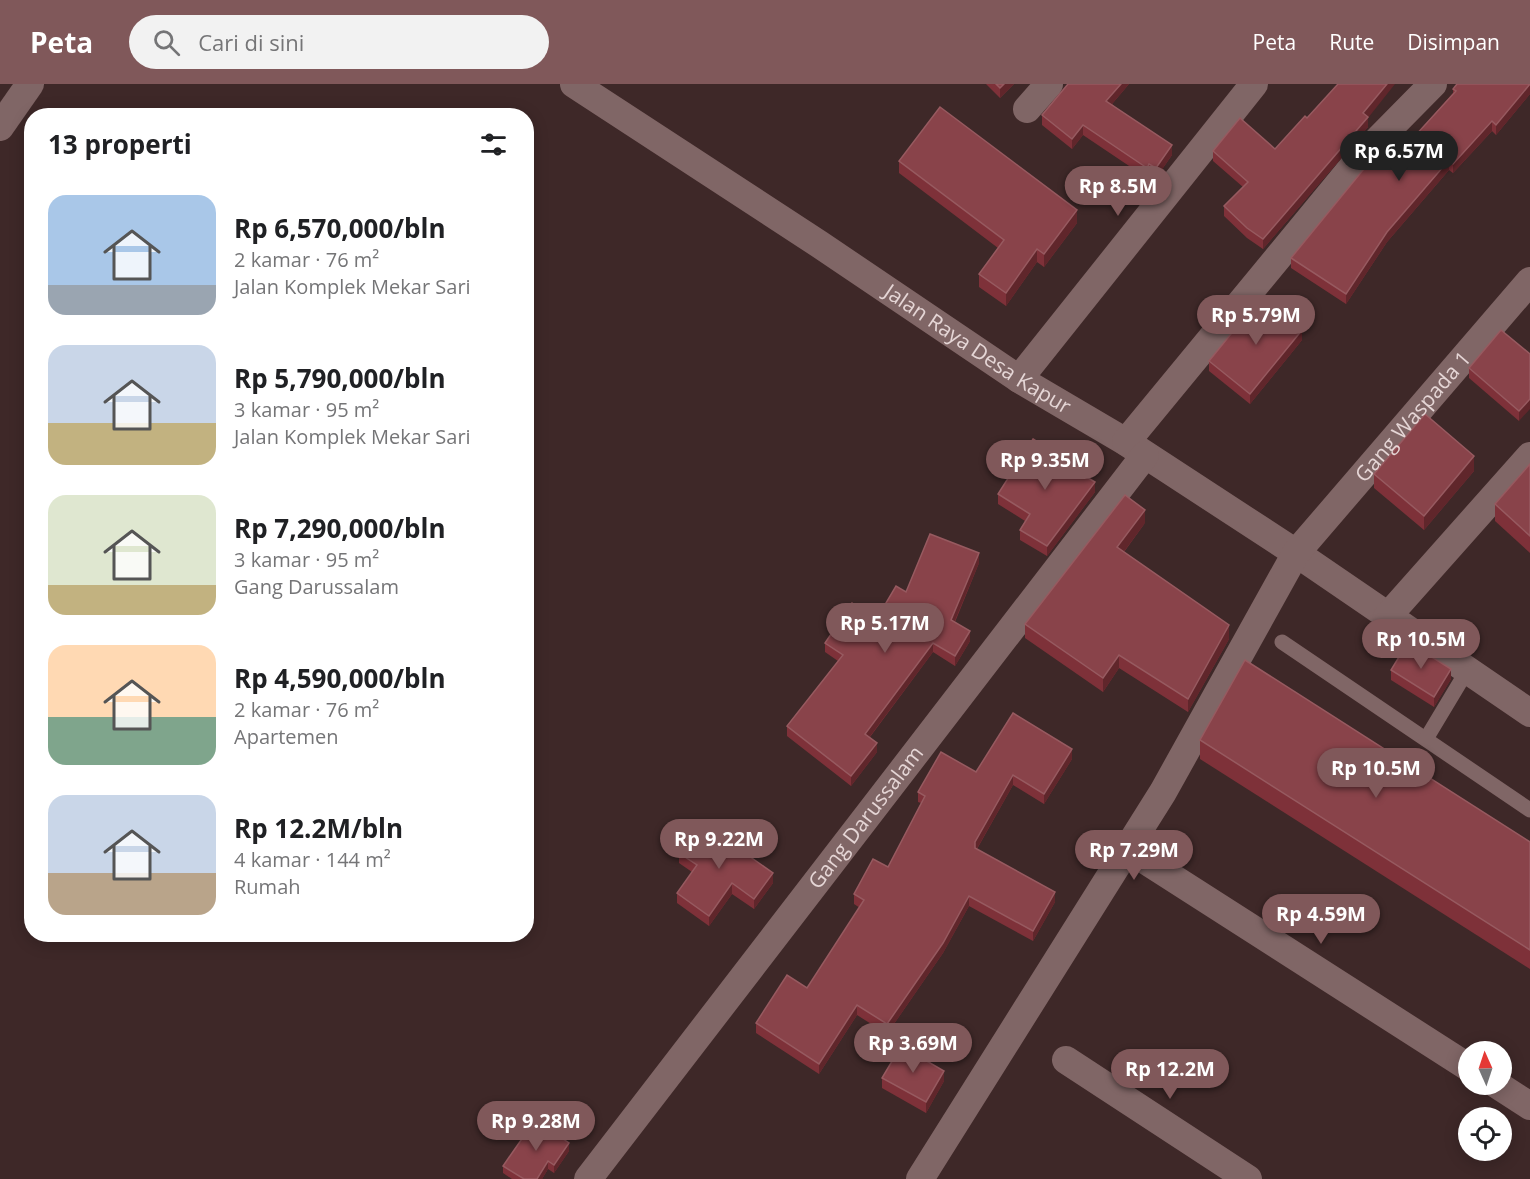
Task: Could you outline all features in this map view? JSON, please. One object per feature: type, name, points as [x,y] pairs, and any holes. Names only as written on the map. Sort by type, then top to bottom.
[{"type":"street","points":[[0,127],[30,84]]},
{"type":"street","name":"Jalan Raya Desa Kapur","points":[[574,84],[819,244],[1019,379],[1135,449],[1296,553],[1387,617],[1468,669],[1530,714]]},
{"type":"street","points":[[1027,110],[1049,84]]},
{"type":"street","points":[[1019,379],[1254,84]]},
{"type":"street","name":"Gang Darussalam","points":[[588,1179],[1135,449],[1360,158],[1433,84]]},
{"type":"street","name":"Gang Waspada 1","points":[[920,1179],[1163,792],[1296,553],[1530,281]]},
{"type":"street","points":[[1387,617],[1530,456]]},
{"type":"street","points":[[1148,862],[1458,1061]]},
{"type":"street","points":[[1066,1060],[1248,1179]]},
{"type":"street","points":[[1512,1094],[1530,1106]]},
{"type":"lane","points":[[1282,642],[1530,810]]},
{"type":"lane","points":[[1426,739],[1468,669]]},
{"type":"building","points":[[1068,84],[1121,84],[1106,101],[1172,145],[1156,168],[1149,164],[1147,168],[1083,125],[1072,139],[1042,115]]},
{"type":"building","points":[[1338,84],[1387,84],[1363,113],[1368,117],[1263,239],[1247,228],[1224,206],[1248,182],[1213,151],[1240,118],[1275,149]]},
{"type":"building","points":[[1457,84],[1530,84],[1496,125],[1492,121],[1453,164],[1449,160],[1387,232],[1346,294],[1291,258],[1372,159],[1393,138],[1404,148],[1456,91],[1453,89]]},
{"type":"building","points":[[940,107],[1077,210],[1044,254],[1037,249],[1006,293],[979,274],[1004,240],[899,161]]},
{"type":"building","points":[[1261,297],[1302,330],[1250,394],[1209,361]]},
{"type":"building","points":[[1501,330],[1530,354],[1530,399],[1519,411],[1469,368]]},
{"type":"building","points":[[1425,414],[1474,456],[1424,516],[1374,474]]},
{"type":"building","points":[[1033,439],[1059,456],[1057,459],[1095,482],[1047,546],[1020,530],[1030,514],[998,494]]},
{"type":"building","points":[[1530,464],[1530,536],[1495,504]]},
{"type":"building","points":[[1125,495],[1145,510],[1117,547],[1229,625],[1188,699],[1119,655],[1103,678],[1025,624]]},
{"type":"building","points":[[930,534],[979,553],[951,620],[970,631],[955,656],[933,643],[865,734],[877,743],[851,776],[787,726],[843,655],[825,643],[852,603],[876,620],[896,586],[906,592]]},
{"type":"building","points":[[1408,642],[1451,669],[1434,697],[1391,670]]},
{"type":"building","points":[[1245,660],[1530,842],[1530,950],[1200,740]]},
{"type":"building","points":[[1013,713],[1072,749],[1044,794],[1013,775],[975,842],[975,848],[1055,892],[1033,931],[969,896],[943,943],[887,1024],[857,1005],[819,1064],[756,1023],[787,975],[807,988],[864,900],[854,894],[873,859],[888,867],[925,796],[918,792],[941,752],[976,772]]},
{"type":"building","points":[[701,822],[773,873],[754,899],[732,883],[709,916],[677,893],[697,865],[679,853]]},
{"type":"building","points":[[901,1046],[944,1071],[926,1102],[882,1078]]},
{"type":"building","points":[[535,1120],[569,1143],[554,1165],[548,1161],[537,1179],[524,1179],[503,1166]]}]
